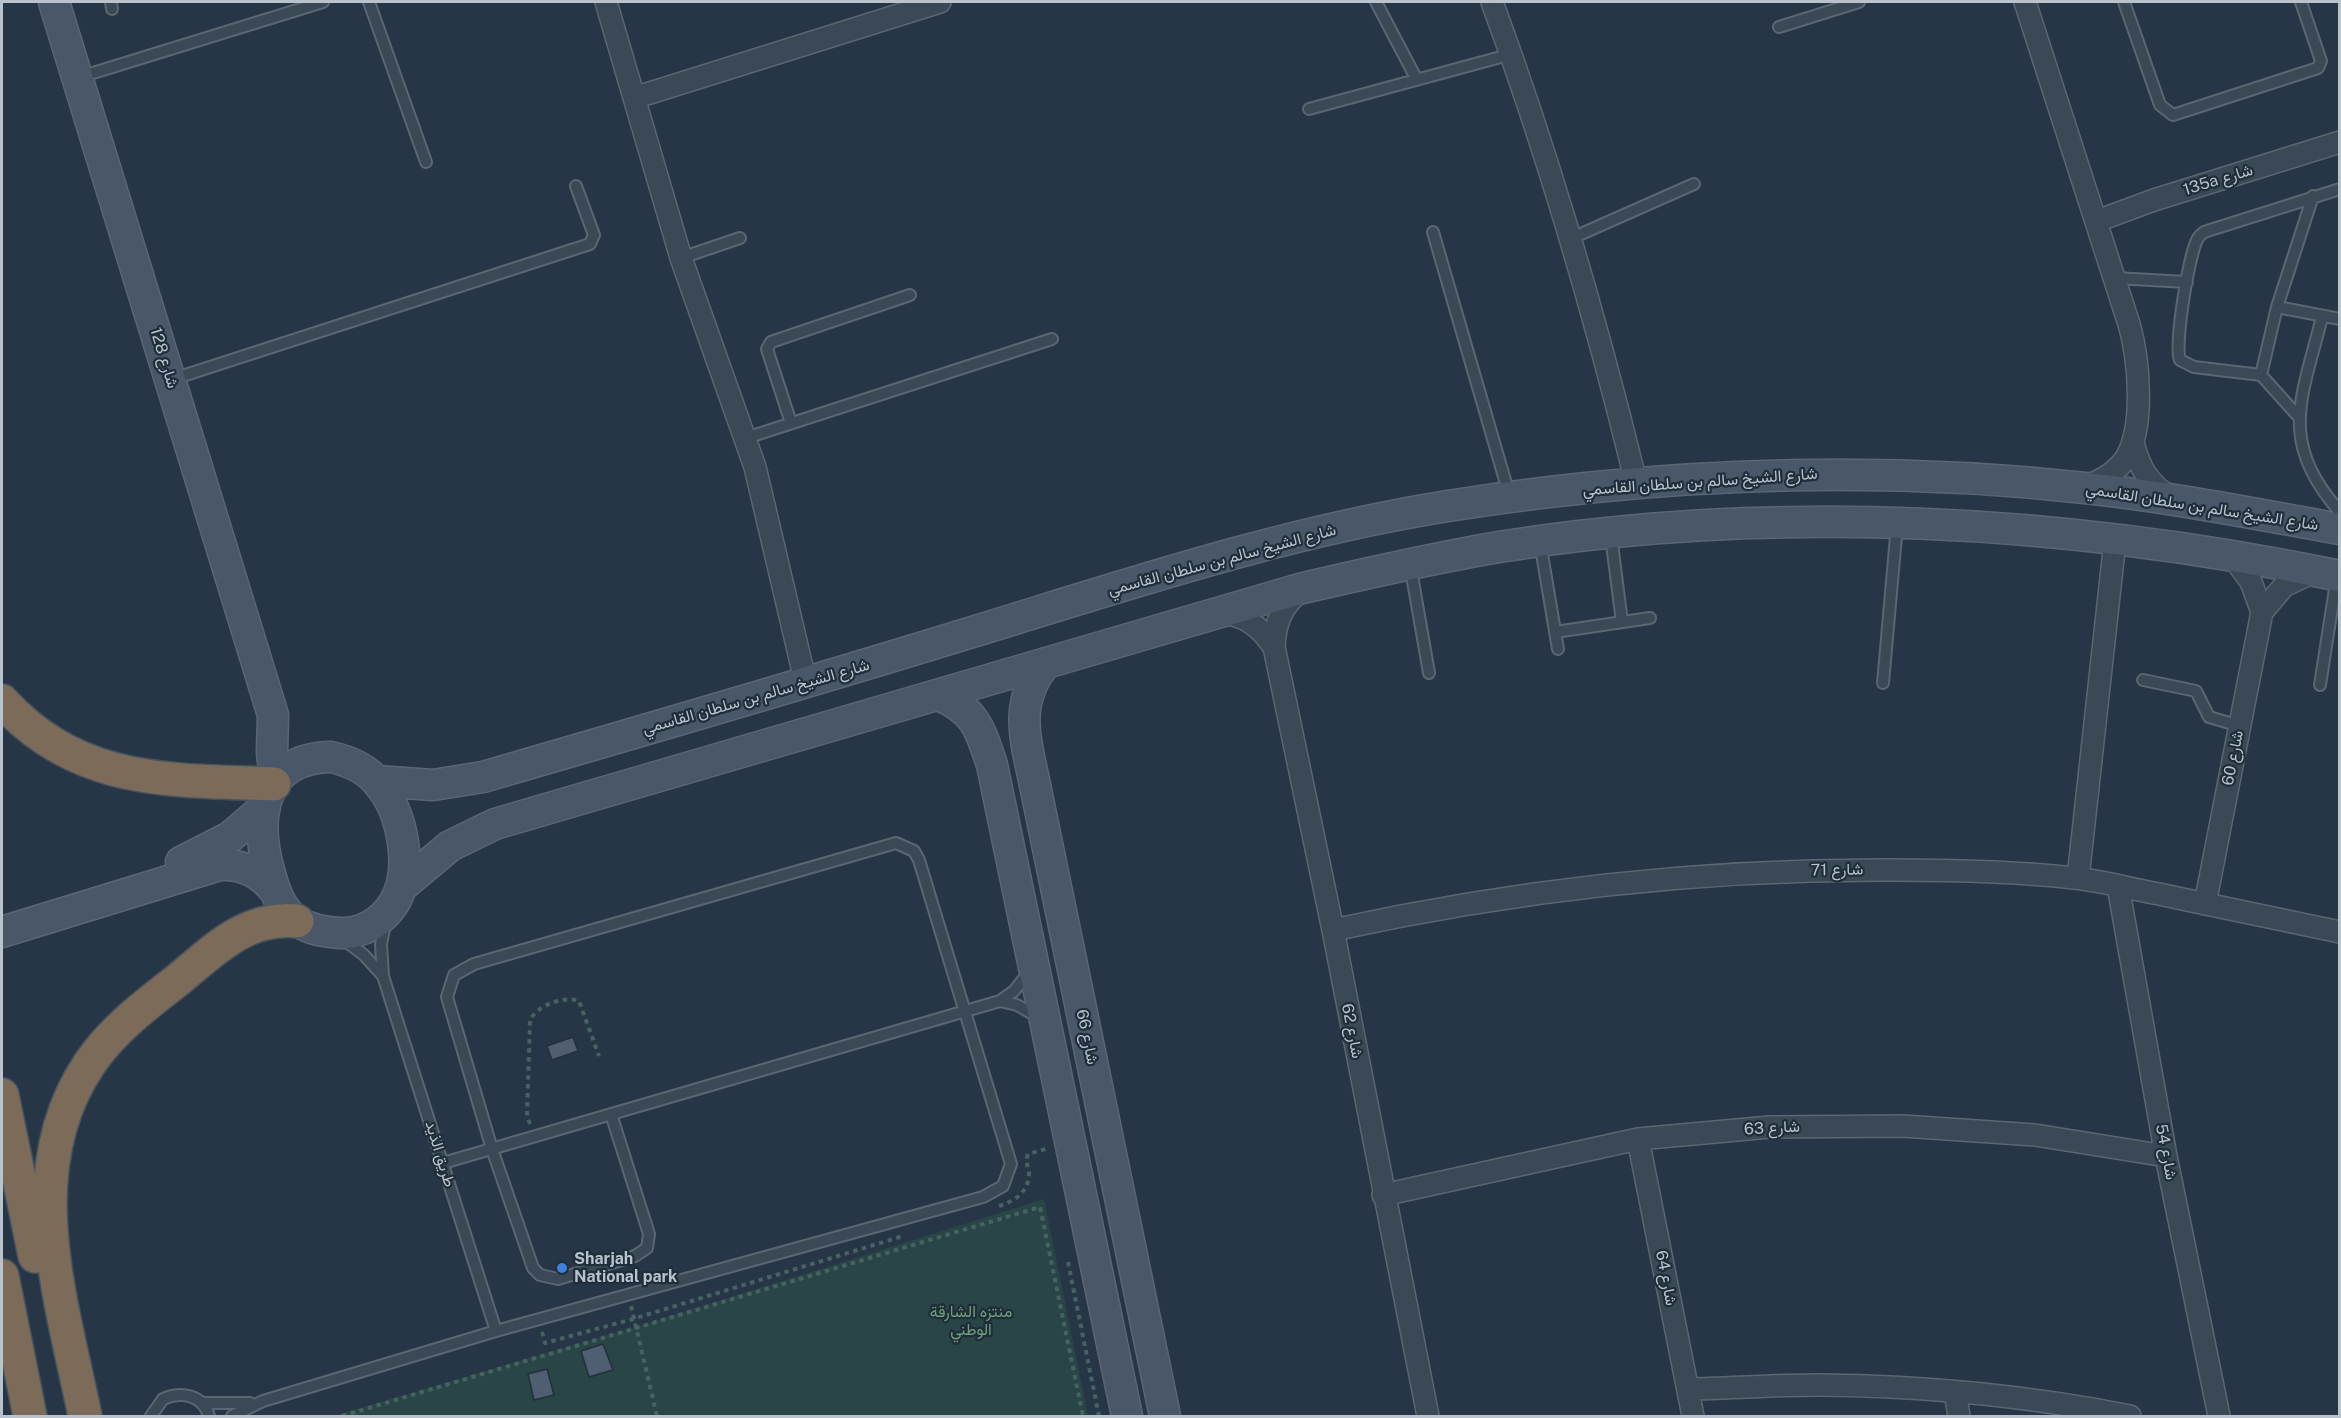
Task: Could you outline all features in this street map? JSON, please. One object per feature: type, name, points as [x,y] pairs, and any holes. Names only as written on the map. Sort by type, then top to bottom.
[{"type":"highway","points":[[2,701],[43,737],[78,757],[116,772],[157,779],[271,791]]},
{"type":"highway","points":[[85,1416],[52,1251],[48,1202],[53,1154],[67,1107],[90,1063],[116,1033],[226,940],[251,926],[279,919],[297,921]]},
{"type":"highway","points":[[2,1095],[68,1416]]},
{"type":"highway","points":[[2,1276],[30,1416]]},
{"type":"highway","points":[[2,1383],[9,1416]]},
{"type":"street","name":"شارع 128","points":[[54,2],[273,715],[271,791]]},
{"type":"street","points":[[606,2],[681,258],[746,438],[763,497],[806,684]]},
{"type":"street","points":[[634,98],[908,6],[940,2]]},
{"type":"street","points":[[1492,2],[1512,54],[1572,238],[1636,482]]},
{"type":"street","points":[[2025,2],[2097,221],[2138,360],[2138,398],[2133,442],[2137,460],[2145,476],[2157,489],[2172,499]]},
{"type":"street","name":"135a شارع","points":[[2097,221],[2154,200],[2340,142]]},
{"type":"street","points":[[2083,488],[2100,482],[2114,472],[2125,458],[2133,442]]},
{"type":"street","name":"شارع الشيخ سالم بن سلطان القاسمي","points":[[377,781],[432,785],[467,781],[806,684],[1254,548],[1369,521],[1510,497],[1636,482],[1815,474],[1904,476],[2083,488],[2172,499],[2340,529]]},
{"type":"street","points":[[401,887],[450,846],[495,824],[1214,613],[1303,588],[1409,563],[1540,542],[1611,533],[1698,526],[1787,523],[1897,524],[1978,528],[2115,541],[2232,556],[2331,574]]},
{"type":"street","points":[[2078,878],[2115,541]]},
{"type":"street","name":"شارع 60","points":[[2232,556],[2252,582],[2262,612]]},
{"type":"street","name":"شارع 60","points":[[2205,904],[2262,612],[2284,586],[2331,574]]},
{"type":"street","name":"شارع 62","points":[[1303,588],[1290,599],[1280,613],[1275,629],[1274,647],[1333,930],[1428,1416]]},
{"type":"street","name":"شارع 62","points":[[1214,613],[1232,614],[1249,620],[1263,632],[1274,647]]},
{"type":"street","name":"شارع 66","points":[[1046,663],[1033,678],[1025,696],[1023,716],[1037,795],[1165,1416]]},
{"type":"street","points":[[939,695],[966,710],[975,722],[992,765],[1126,1416]]},
{"type":"street","name":"شارع 128","points":[[273,715],[290,736],[318,758]]},
{"type":"street","points":[[992,765],[999,752],[1007,749],[1022,754],[1037,795]]},
{"type":"street","points":[[2,932],[197,855],[230,837],[271,791],[296,764],[318,758],[331,758],[355,764],[377,781],[393,807],[402,840],[404,873],[401,887],[387,914],[367,928],[355,932],[319,931],[297,921],[280,903],[263,846],[271,791]]},
{"type":"street","points":[[2,922],[57,910],[220,865],[231,865],[252,871],[275,891]]},
{"type":"street","name":"شارع 71","points":[[1333,930],[1420,911],[1674,878],[1769,872],[1960,870],[2078,878],[2340,932]]},
{"type":"street","name":"شارع 54","points":[[2118,886],[2166,1156],[2219,1416]]},
{"type":"street","name":"شارع 63","points":[[1383,1194],[1638,1139],[1770,1127],[1903,1126],[2035,1135],[2166,1156]]},
{"type":"street","name":"شارع 64","points":[[1638,1139],[1693,1416]]},
{"type":"street","points":[[1688,1389],[1821,1385],[1955,1392],[2090,1408],[2130,1416]]},
{"type":"street","points":[[1955,1392],[1959,1416]]},
{"type":"lane","points":[[77,78],[323,2]]},
{"type":"lane","points":[[369,2],[426,162]]},
{"type":"lane","points":[[1376,2],[1417,80]]},
{"type":"lane","points":[[1779,27],[1859,2]]},
{"type":"lane","points":[[2124,2],[2160,105],[2168,114],[2173,115],[2318,68],[2321,61],[2301,2]]},
{"type":"lane","points":[[1309,109],[1512,54]]},
{"type":"lane","points":[[1572,238],[1694,184]]},
{"type":"lane","points":[[170,380],[590,244],[594,235],[576,186]]},
{"type":"lane","points":[[2297,415],[2261,375],[2194,367],[2180,360],[2178,342],[2187,282],[2197,238],[2204,232],[2340,189]]},
{"type":"lane","points":[[2261,375],[2277,307],[2313,196]]},
{"type":"lane","points":[[1433,232],[1510,497]]},
{"type":"lane","points":[[681,258],[740,238]]},
{"type":"lane","points":[[2114,278],[2187,282]]},
{"type":"lane","points":[[791,423],[767,349],[771,342],[910,295]]},
{"type":"lane","points":[[2277,307],[2340,320]]},
{"type":"lane","points":[[2322,317],[2297,415],[2300,446],[2308,469],[2340,512]]},
{"type":"lane","points":[[746,438],[1052,339]]},
{"type":"lane","points":[[1883,683],[1897,524]]},
{"type":"lane","points":[[1611,533],[1622,622]]},
{"type":"lane","points":[[1540,542],[1558,649]]},
{"type":"lane","points":[[1409,563],[1429,673]]},
{"type":"lane","points":[[2320,685],[2331,574]]},
{"type":"lane","points":[[1555,632],[1650,618]]},
{"type":"lane","points":[[2143,680],[2192,688],[2199,694],[2209,717],[2240,726]]},
{"type":"lane","points":[[232,1416],[263,1401],[496,1331],[983,1197],[1003,1186],[1011,1164],[919,860],[914,851],[896,843],[474,964],[454,975],[447,997],[492,1149],[533,1268],[549,1279],[558,1279],[635,1256],[647,1248],[650,1242],[611,1114]]},
{"type":"lane","name":"طريق الذيد","points":[[387,914],[381,945],[383,976],[496,1331]]},
{"type":"lane","name":"طريق الذيد","points":[[331,932],[364,955],[383,976]]},
{"type":"lane","points":[[443,1163],[1000,1001],[1025,979],[1034,964]]},
{"type":"lane","points":[[1000,1001],[1017,1005],[1045,1021]]},
{"type":"lane","points":[[151,1416],[156,1407],[173,1395],[194,1397],[202,1404],[209,1416]]},
{"type":"lane","points":[[202,1404],[233,1405],[263,1401]]},
{"type":"path","points":[[534,1137],[526,1116],[532,1015],[542,1008],[570,999],[579,1001],[599,1056]]},
{"type":"path","points":[[342,1416],[1040,1207],[1083,1416]]},
{"type":"path","points":[[628,1295],[657,1416]]},
{"type":"green space","name":"منتزه الشارقة الوطني","points":[[1044,1199],[1088,1416],[333,1416],[635,1327]]},
{"type":"building","points":[[573,1037],[578,1051],[552,1060],[547,1046]]},
{"type":"building","points":[[603,1344],[613,1370],[589,1377],[581,1351]]},
{"type":"building","points":[[547,1369],[554,1395],[534,1400],[528,1374]]},
{"type":"place","name":"Sharjah National park","points":[[562,1268]]}]
